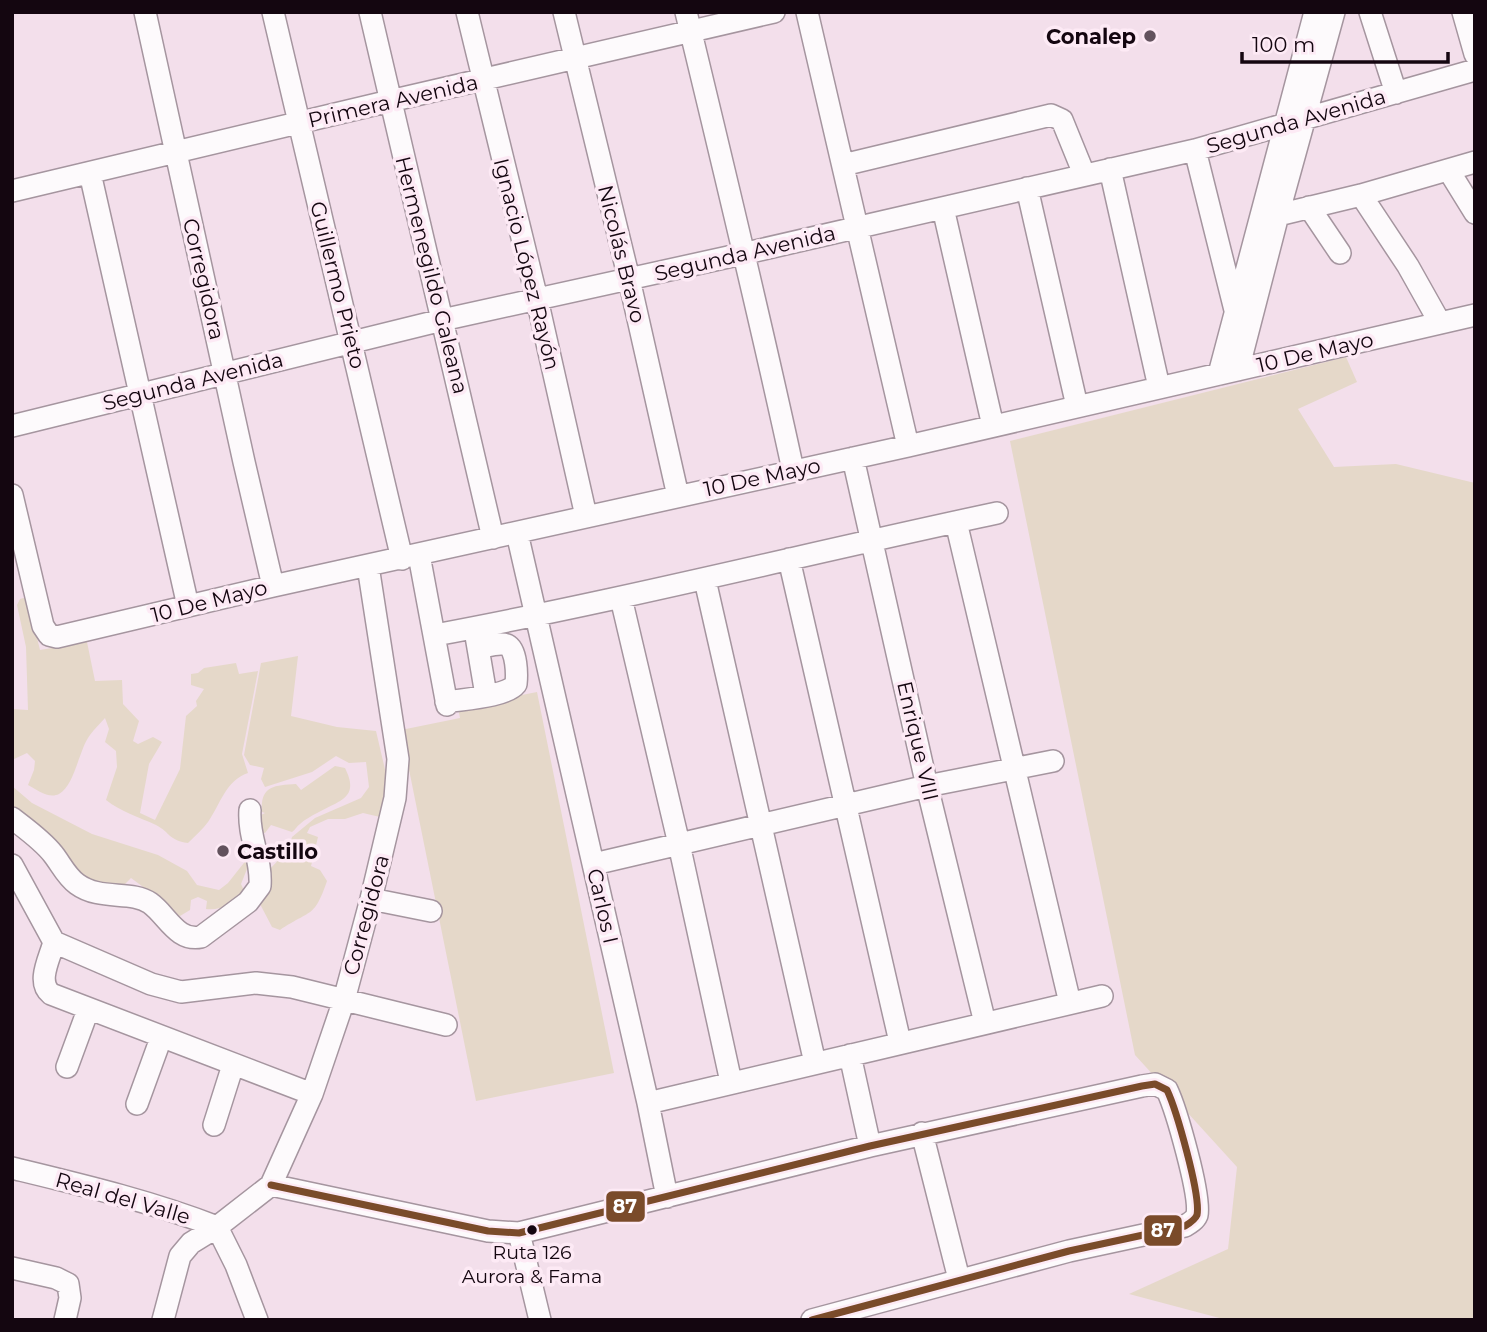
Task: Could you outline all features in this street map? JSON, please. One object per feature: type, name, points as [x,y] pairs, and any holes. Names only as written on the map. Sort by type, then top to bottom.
[{"type":"street","name":"Corregidora","points":[[145,12],[273,586]]},
{"type":"street","name":"Guillermo Prieto","points":[[273,12],[351,343],[410,557],[435,635],[446,704],[486,695]]},
{"type":"street","name":"Hermenegildo Galeana","points":[[370,12],[493,538]]},
{"type":"street","name":"Ignacio López Rayón","points":[[467,12],[537,299],[586,516]]},
{"type":"street","name":"Nicolás Bravo","points":[[564,12],[678,496]]},
{"type":"street","name":"Primera Avenida","points":[[12,191],[575,59],[689,22],[774,12]]},
{"type":"street","points":[[807,12],[908,446]]},
{"type":"street","points":[[1228,372],[1235,312],[1315,12]]},
{"type":"street","points":[[1228,372],[1278,215],[1334,12]]},
{"type":"street","points":[[1370,12],[1396,93]]},
{"type":"street","points":[[1463,12],[1475,54]]},
{"type":"street","points":[[689,22],[742,254],[768,352],[793,470]]},
{"type":"street","name":"Segunda Avenida","points":[[12,426],[442,320],[1195,150],[1475,70]]},
{"type":"street","points":[[843,164],[1051,115],[1062,120],[1084,174]]},
{"type":"street","points":[[1195,150],[1235,312]]},
{"type":"street","points":[[1278,215],[1361,195],[1475,162]]},
{"type":"street","points":[[1110,169],[1159,387]]},
{"type":"street","points":[[1449,171],[1475,213]]},
{"type":"street","points":[[90,173],[188,606]]},
{"type":"street","points":[[1027,188],[1077,406]]},
{"type":"street","points":[[1361,195],[1408,266],[1440,323]]},
{"type":"street","points":[[1309,207],[1340,253]]},
{"type":"street","points":[[943,208],[993,426]]},
{"type":"street","name":"10 De Mayo","points":[[22,585],[49,635],[71,635],[273,586],[908,446],[1475,315]]},
{"type":"street","name":"Enrique VIII","points":[[853,458],[985,1023]]},
{"type":"street","points":[[12,495],[22,585]]},
{"type":"street","points":[[476,638],[536,615],[705,580],[873,539],[997,513]]},
{"type":"street","points":[[956,522],[1070,1003]]},
{"type":"street","name":"Carlos I","points":[[517,533],[648,1103],[667,1197]]},
{"type":"street","points":[[789,559],[900,1042]]},
{"type":"street","name":"Corregidora","points":[[163,1320],[180,1256],[191,1243],[217,1227],[271,1185],[312,1094],[344,1000],[395,799],[398,760],[368,566]]},
{"type":"street","points":[[705,580],[815,1063]]},
{"type":"street","points":[[621,598],[731,1082]]},
{"type":"street","points":[[435,635],[476,638],[506,645],[511,649],[517,677],[514,688],[486,695],[476,638]]},
{"type":"street","points":[[594,864],[928,786],[1053,761]]},
{"type":"street","points":[[12,818],[46,846],[66,873],[83,888],[95,893],[141,899],[185,936],[193,938],[201,937],[248,902],[260,886],[258,862],[249,827],[250,810]]},
{"type":"street","points":[[12,865],[54,942],[151,984],[174,991],[195,992],[256,983],[272,984],[446,1025]]},
{"type":"street","points":[[371,899],[430,911]]},
{"type":"street","points":[[54,942],[44,979],[44,987],[51,994],[312,1094]]},
{"type":"street","points":[[648,1103],[1101,996]]},
{"type":"street","points":[[67,1067],[89,1010]]},
{"type":"street","points":[[137,1104],[161,1038]]},
{"type":"street","points":[[850,1055],[870,1146]]},
{"type":"street","points":[[214,1125],[233,1065]]},
{"type":"street","points":[[271,1185],[488,1231],[519,1233],[922,1133],[1142,1086],[1155,1084],[1167,1090],[1188,1157],[1197,1216],[1192,1222],[1185,1226],[1069,1251],[959,1279],[813,1320]]},
{"type":"street","points":[[922,1133],[959,1279]]},
{"type":"street","name":"Real del Valle","points":[[12,1168],[121,1194],[172,1209],[217,1227],[236,1265],[257,1320]]},
{"type":"street","points":[[519,1233],[540,1320]]},
{"type":"street","points":[[12,1268],[56,1278],[68,1284],[70,1298],[65,1320]]},
{"type":"shaded area","points":[[1346,357],[1357,382],[1298,409],[1334,467],[1396,464],[1475,483],[1475,1320],[1227,1320],[1129,1294],[1228,1249],[1237,1167],[1135,1055],[1010,441]]},
{"type":"shaded area","points":[[27,597],[40,650],[87,642],[95,681],[122,680],[123,704],[139,721],[133,741],[138,744],[153,737],[162,742],[149,764],[140,813],[155,820],[180,769],[186,716],[197,706],[196,701],[204,689],[191,685],[191,674],[204,668],[236,663],[239,674],[258,671],[242,754],[248,773],[234,781],[208,822],[188,843],[173,838],[156,825],[106,800],[117,767],[116,751],[105,742],[109,729],[105,718],[86,741],[69,783],[59,794],[43,793],[28,785],[35,761],[27,753],[12,760],[12,709],[28,710],[26,647],[17,605],[20,599]]},
{"type":"shaded area","points":[[298,656],[291,716],[337,727],[376,731],[387,778],[380,817],[363,813],[345,819],[328,819],[310,827],[307,833],[318,837],[311,866],[320,870],[327,881],[315,908],[280,930],[272,927],[260,904],[270,892],[269,870],[289,849],[292,837],[315,818],[361,798],[369,787],[366,762],[349,763],[336,756],[312,772],[265,787],[261,779],[264,768],[250,765],[244,755],[261,663]]},
{"type":"shaded area","points":[[537,692],[614,1073],[476,1101],[401,730],[460,718],[458,708]]},
{"type":"shaded area","points":[[335,766],[345,768],[349,778],[350,786],[346,797],[306,819],[292,832],[271,825],[265,833],[257,832],[255,825],[265,813],[262,812],[262,804],[266,792],[281,785],[296,784],[301,790]]},
{"type":"shaded area","points":[[12,786],[32,803],[92,834],[158,855],[187,871],[197,885],[219,890],[247,859],[249,864],[241,884],[246,895],[216,909],[206,909],[207,901],[198,897],[191,900],[190,910],[180,916],[169,912],[150,892],[131,878],[125,884],[115,886],[81,877],[12,810]]},
{"type":"transit line","name":"87","points":[[271,1185],[488,1231],[519,1233],[870,1146],[1142,1086],[1155,1084],[1167,1090],[1182,1133],[1195,1190],[1197,1215],[1189,1224],[1069,1251],[812,1320]]},
{"type":"place","name":"Conalep","points":[[1150,36]]},
{"type":"place","name":"Castillo","points":[[223,851]]},
{"type":"place","name":"Ruta 126 Aurora & Fama","points":[[532,1230]]}]
